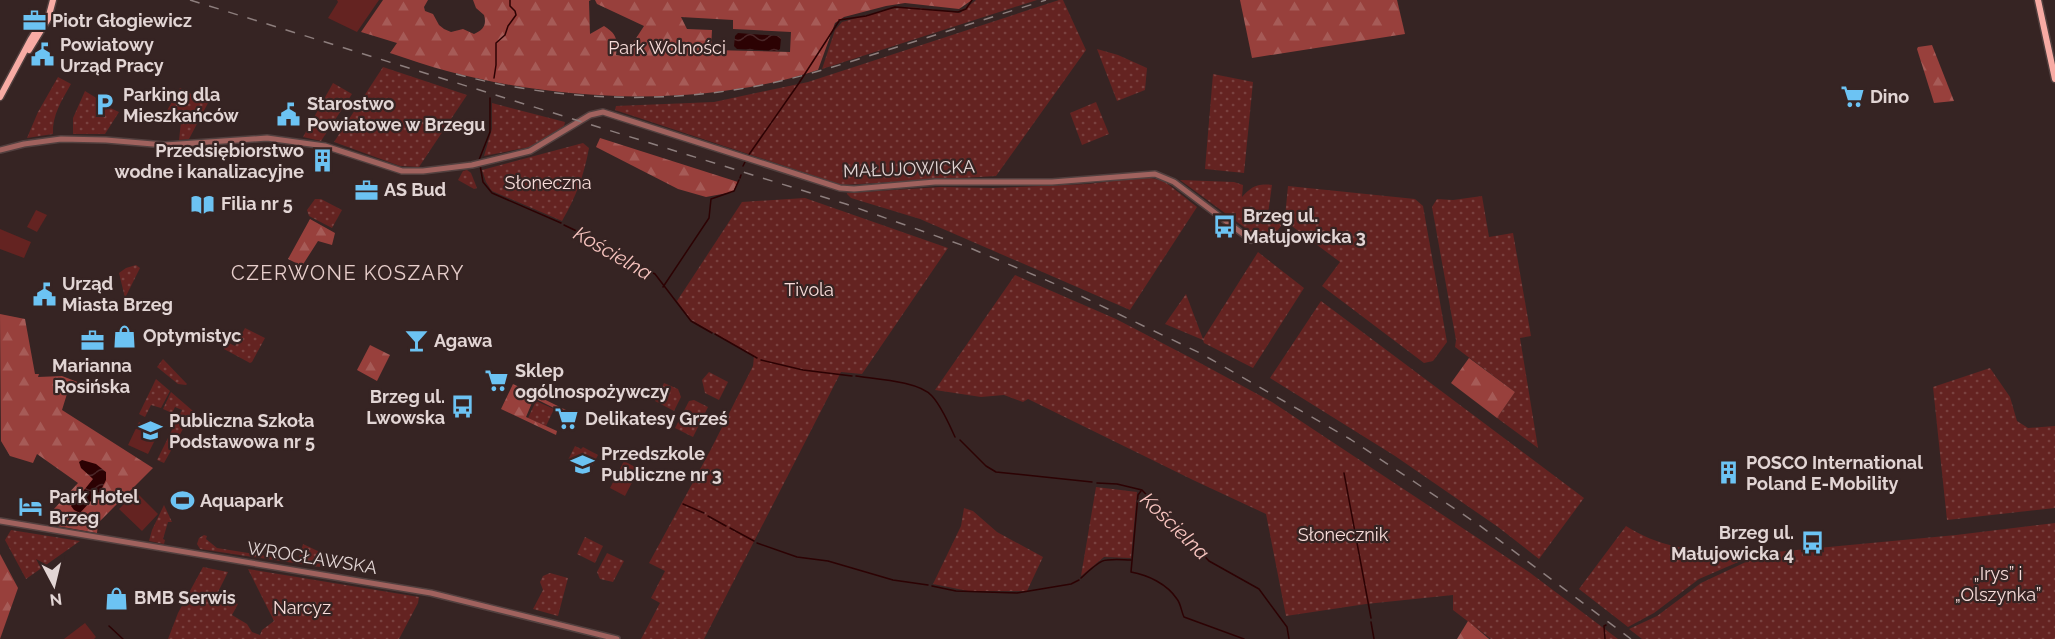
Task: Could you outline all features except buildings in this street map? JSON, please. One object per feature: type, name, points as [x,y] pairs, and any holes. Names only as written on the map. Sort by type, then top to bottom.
[{"type":"main road","points":[[0,97],[48,19],[53,0]]},
{"type":"main road","points":[[2038,0],[2055,78]]},
{"type":"street","name":"MAŁUJOWICKA","points":[[0,148],[61,139],[171,145],[267,138],[330,147],[402,171],[423,171],[480,164],[530,151],[591,115],[606,113],[827,186],[847,189],[928,182],[1052,182],[1155,174],[1174,182],[1251,240]]},
{"type":"street","name":"WROCŁAWSKA","points":[[0,522],[431,593],[617,639]]},
{"type":"green space","points":[[337,0],[379,0],[357,32],[328,18]]},
{"type":"green space","name":"Park Wolności","points":[[383,0],[428,0],[424,7],[425,11],[433,14],[444,29],[451,32],[463,29],[474,34],[482,29],[485,22],[484,15],[476,8],[473,0],[591,0],[589,1],[590,34],[604,26],[616,38],[616,55],[623,56],[633,50],[633,43],[644,26],[597,4],[595,0],[972,0],[959,9],[905,3],[844,17],[835,23],[818,70],[728,91],[681,95],[585,94],[492,81],[440,69],[390,53],[397,43],[361,32]],"holes":[[[681,17],[733,20],[733,29],[791,32],[790,52],[711,50],[712,30],[687,29]]]},
{"type":"green space","points":[[976,0],[1037,0],[822,69],[835,30],[842,22],[890,9],[911,7],[960,13]]},
{"type":"green space","points":[[1063,0],[1086,50],[996,176],[842,185],[615,110],[616,106],[714,102],[808,82]]},
{"type":"green space","points":[[1240,0],[1397,0],[1405,34],[1252,58]]},
{"type":"green space","points":[[1932,45],[1954,101],[1934,103],[1917,49]]},
{"type":"green space","points":[[1097,49],[1118,55],[1147,68],[1145,90],[1117,101]]},
{"type":"green space","points":[[383,67],[467,95],[419,167],[400,166],[334,142]]},
{"type":"green space","points":[[1213,74],[1253,82],[1244,173],[1205,169]]},
{"type":"green space","points":[[58,77],[71,84],[56,114],[53,134],[27,138],[38,112]]},
{"type":"green space","points":[[333,83],[352,94],[321,141],[303,137]]},
{"type":"green space","points":[[180,88],[208,103],[189,139],[179,140],[181,122],[165,114]]},
{"type":"green space","points":[[85,91],[98,99],[97,102],[119,112],[105,134],[73,134],[73,118]]},
{"type":"green space","points":[[1096,102],[1109,134],[1082,145],[1070,113]]},
{"type":"green space","points":[[492,103],[565,122],[564,126],[530,147],[484,156],[492,129]]},
{"type":"green space","points":[[600,138],[738,182],[733,192],[706,197],[678,189],[596,147]]},
{"type":"green space","name":"Słoneczna","points":[[583,143],[589,148],[585,167],[562,221],[492,191],[482,170]]},
{"type":"green space","points":[[467,170],[471,173],[477,188],[474,189],[458,180],[463,171]]},
{"type":"green space","points":[[1147,177],[1164,181],[1197,207],[1130,310],[920,219],[851,198],[847,194],[941,187],[993,188],[1088,184]]},
{"type":"green space","points":[[1180,180],[1234,182],[1243,185],[1242,197],[1255,186],[1272,185],[1268,214],[1285,217],[1288,186],[1415,199],[1423,206],[1447,342],[1433,361],[1424,363],[1322,286],[1340,262],[1285,221],[1267,244]]},
{"type":"green space","points":[[1482,196],[1489,237],[1513,233],[1531,336],[1520,338],[1538,448],[1497,418],[1515,392],[1455,347],[1456,340],[1432,207],[1437,199],[1453,200]]},
{"type":"green space","name":"Tivola","points":[[805,198],[948,248],[862,374],[841,372],[704,639],[641,639],[660,603],[651,598],[665,571],[649,563],[753,366],[754,356],[691,320],[677,301],[742,202]]},
{"type":"green space","points":[[315,199],[321,199],[342,210],[332,228],[309,216],[307,210]]},
{"type":"green space","points":[[36,210],[47,215],[37,232],[27,227]]},
{"type":"green space","points":[[310,219],[335,233],[332,245],[318,241],[302,266],[288,259]]},
{"type":"green space","points":[[0,229],[31,242],[24,258],[0,249]]},
{"type":"green space","points":[[1258,252],[1304,288],[1253,368],[1204,343],[1203,340],[1165,324],[1186,294],[1203,339]]},
{"type":"green space","points":[[136,265],[140,268],[125,298],[119,273]]},
{"type":"green space","name":"Słonecznik","points":[[1015,275],[1116,319],[1272,402],[1529,572],[1618,639],[1491,639],[1453,610],[1453,595],[1366,604],[1286,616],[1266,514],[1028,399],[1023,402],[1004,395],[981,397],[935,390]]},
{"type":"green space","points":[[1321,301],[1584,498],[1539,559],[1498,527],[1395,456],[1270,378]]},
{"type":"green space","points":[[0,314],[25,319],[35,374],[39,374],[38,377],[62,376],[80,383],[79,387],[70,384],[62,410],[153,468],[98,523],[97,533],[51,525],[53,510],[78,483],[37,454],[33,463],[10,456],[1,441]]},
{"type":"green space","points":[[245,328],[265,338],[250,363],[224,349],[227,342],[235,346]]},
{"type":"green space","points":[[370,345],[390,355],[377,381],[357,370]]},
{"type":"green space","points":[[1469,358],[1515,392],[1497,418],[1451,383]]},
{"type":"green space","points":[[163,359],[186,385],[178,384],[157,367]]},
{"type":"green space","points":[[1990,368],[2010,397],[2017,421],[2028,428],[2055,426],[2055,508],[1947,520],[1933,387]]},
{"type":"green space","points":[[709,372],[728,382],[719,400],[705,393],[702,380]]},
{"type":"green space","points":[[156,379],[170,391],[161,408],[151,405],[145,417],[139,414]]},
{"type":"green space","points":[[664,383],[678,389],[681,397],[674,411],[655,401]]},
{"type":"green space","points":[[513,384],[566,410],[564,413],[534,398],[526,417],[557,431],[556,435],[501,409]]},
{"type":"green space","points":[[171,392],[193,411],[164,463],[157,460],[182,410],[175,407],[172,413],[163,409]]},
{"type":"green space","points":[[694,400],[708,407],[693,437],[675,428],[689,401]]},
{"type":"green space","points":[[536,401],[554,409],[546,426],[528,418]]},
{"type":"green space","points":[[139,422],[159,432],[148,454],[128,445]]},
{"type":"green space","points":[[575,446],[581,449],[583,447],[598,455],[589,472],[568,460]]},
{"type":"green space","points":[[624,461],[639,469],[625,496],[610,488]]},
{"type":"green space","points":[[1096,487],[1137,492],[1131,558],[1104,557],[1081,576]]},
{"type":"green space","points":[[136,492],[158,514],[142,531],[119,509]]},
{"type":"green space","points":[[164,505],[172,522],[168,522],[163,539],[164,544],[149,541],[152,530]]},
{"type":"green space","points":[[964,508],[973,511],[997,532],[1043,557],[1027,591],[968,591],[933,584],[961,526]]},
{"type":"green space","name":"„Irys” i „Olszynka”","points":[[2055,523],[2055,639],[1642,639],[1629,629],[1657,616],[1701,583],[1765,553]]},
{"type":"green space","points":[[1626,526],[1642,535],[1676,547],[1730,552],[1766,550],[1699,579],[1654,613],[1628,627],[1579,589]]},
{"type":"green space","points":[[11,530],[80,541],[26,579],[5,540]]},
{"type":"green space","points":[[204,535],[217,548],[298,561],[303,544],[322,553],[320,567],[200,549],[197,544],[199,538]]},
{"type":"green space","points":[[585,537],[603,546],[595,563],[577,554]]},
{"type":"green space","points":[[607,553],[624,561],[613,582],[600,579],[597,572]]},
{"type":"green space","points":[[0,554],[18,588],[0,639]]},
{"type":"green space","name":"Narcyz","points":[[203,567],[228,572],[217,594],[238,604],[232,615],[247,624],[252,632],[260,635],[262,630],[274,621],[248,569],[419,597],[399,639],[168,639],[178,613]]},
{"type":"green space","points":[[550,573],[568,578],[558,616],[533,609],[543,590],[540,582],[543,576]]},
{"type":"green space","points":[[1468,621],[1489,639],[1457,639]]},
{"type":"green space","points":[[85,623],[96,637],[94,639],[64,639]]},
{"type":"water","points":[[738,33],[779,36],[781,38],[780,49],[777,51],[737,49],[734,46],[735,36]]},
{"type":"water","points":[[82,460],[96,464],[106,472],[106,480],[101,490],[80,513],[71,506],[93,479],[81,468],[79,462]]},
{"type":"waterway","name":"Kościelna","points":[[494,78],[496,43],[505,35],[516,15],[510,6],[510,0]]},
{"type":"waterway","points":[[839,20],[866,16],[895,7],[958,12],[966,9],[972,0]]},
{"type":"waterway","points":[[748,156],[839,21]]},
{"type":"waterway","name":"Kościelna","points":[[479,160],[490,132],[490,98]]},
{"type":"waterway","points":[[743,166],[745,162]]},
{"type":"waterway","name":"Kościelna","points":[[480,165],[483,182],[492,193],[561,223]]},
{"type":"waterway","points":[[663,287],[709,218],[711,199],[734,191],[739,180]]},
{"type":"waterway","name":"Kościelna","points":[[564,225],[608,246],[655,274],[691,321],[712,333]]},
{"type":"waterway","name":"Kościelna","points":[[715,334],[757,358]]},
{"type":"waterway","name":"Kościelna","points":[[761,360],[803,370],[852,376]]},
{"type":"waterway","name":"Kościelna","points":[[856,376],[907,384],[926,391],[939,405],[955,437]]},
{"type":"waterway","name":"Kościelna","points":[[960,440],[986,466],[996,472],[1092,482]]},
{"type":"waterway","points":[[1344,473],[1371,618]]},
{"type":"waterway","name":"Kościelna","points":[[1097,483],[1117,484],[1142,490],[1209,561],[1259,589],[1287,627],[1289,639]]},
{"type":"waterway","points":[[1141,491],[1138,495],[1131,572],[1144,575],[1168,589],[1178,601],[1184,617],[1244,639]]},
{"type":"waterway","points":[[683,504],[704,513]]},
{"type":"waterway","points":[[708,516],[726,526]]},
{"type":"waterway","points":[[730,528],[754,541]]},
{"type":"waterway","points":[[757,543],[797,557],[828,561],[893,580],[928,585]]},
{"type":"waterway","points":[[1081,578],[1103,561],[1131,560]]},
{"type":"waterway","points":[[932,586],[956,591],[1017,593],[1071,584],[1079,580]]},
{"type":"waterway","points":[[1371,622],[1374,639]]},
{"type":"waterway","points":[[1605,639],[1604,626],[1606,625]]},
{"type":"waterway","points":[[109,626],[123,639]]},
{"type":"railway","points":[[190,0],[846,204],[970,248],[1060,286],[1200,353],[1350,439],[1479,525],[1631,639]]},
{"type":"railway","points":[[456,74],[494,83],[572,95],[650,97],[728,91],[815,72],[1046,0]]},
{"type":"place","name":"Piotr Głogiewicz","points":[[34,21]]},
{"type":"place","name":"Powiatowy Urząd Pracy","points":[[42,55]]},
{"type":"place","name":"Dino","points":[[1852,97]]},
{"type":"place","name":"Parking dla Mieszkańców","points":[[105,105]]},
{"type":"place","name":"Starostwo Powiatowe w Brzegu","points":[[289,114]]},
{"type":"place","name":"Przedsiębiorstwo wodne i kanalizacyjne","points":[[322,161]]},
{"type":"place","name":"AS Bud","points":[[366,190]]},
{"type":"place","name":"Filia nr 5","points":[[203,204]]},
{"type":"place","name":"Brzeg ul. Małujowicka 3","points":[[1225,226]]},
{"type":"place","name":"Urząd Miasta Brzeg","points":[[44,294]]},
{"type":"place","name":"Optymistyc","points":[[125,336]]},
{"type":"place","name":"Marianna Rosińska","points":[[92,340]]},
{"type":"place","name":"Agawa","points":[[416,341]]},
{"type":"place","name":"Sklep ogólnospożywczy","points":[[497,381]]},
{"type":"place","name":"Brzeg ul. Lwowska","points":[[463,407]]},
{"type":"place","name":"Delikatesy Grześ","points":[[567,419]]},
{"type":"place","name":"Publiczna Szkoła Podstawowa nr 5","points":[[151,431]]},
{"type":"place","name":"Przedszkole Publiczne nr 3","points":[[583,464]]},
{"type":"place","name":"POSCO International Poland E-Mobility","points":[[1728,473]]},
{"type":"place","name":"Aquapark","points":[[182,501]]},
{"type":"place","name":"Park Hotel Brzeg","points":[[31,507]]},
{"type":"place","name":"Brzeg ul. Małujowicka 4","points":[[1812,543]]},
{"type":"place","name":"BMB Serwis","points":[[116,598]]},
{"type":"district","name":"CZERWONE KOSZARY","points":[[348,273]]}]
